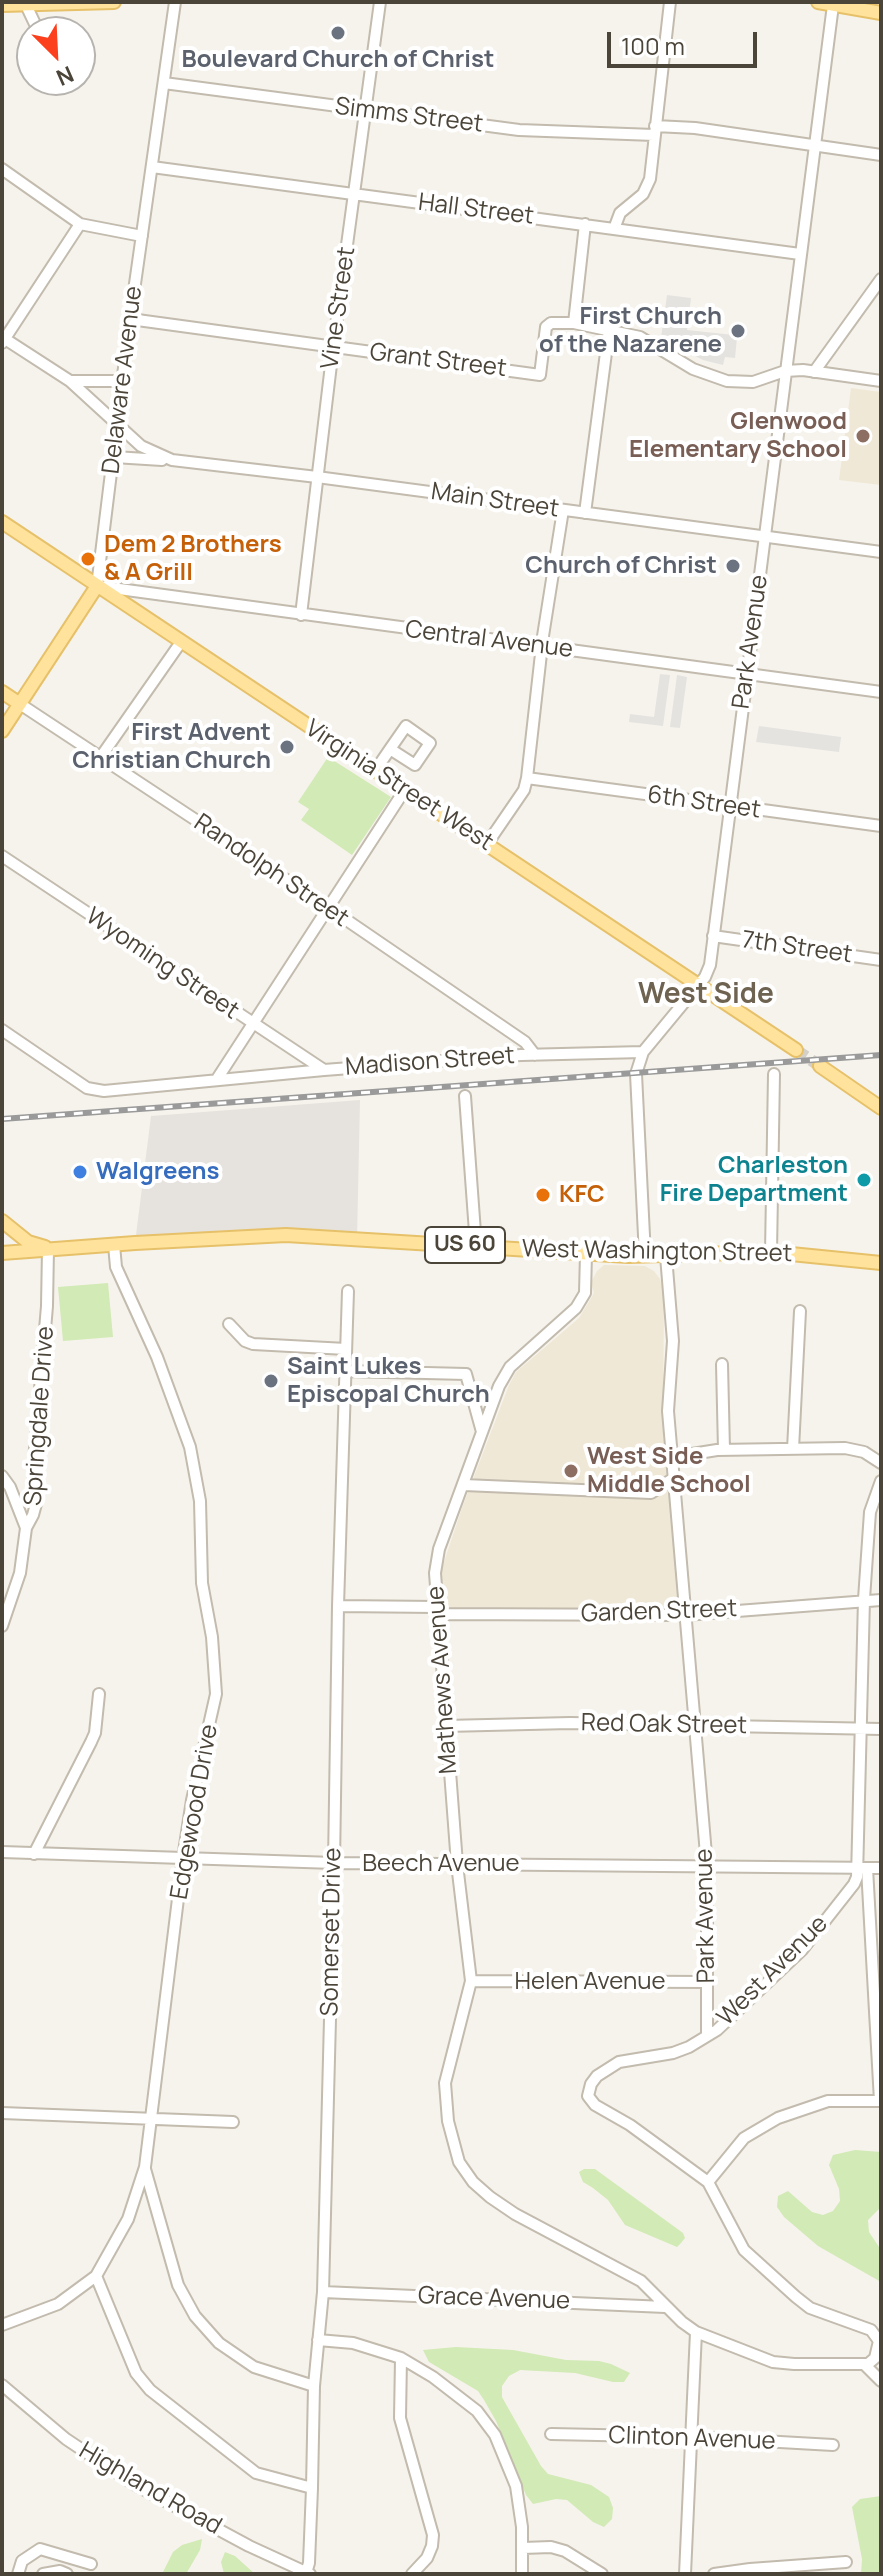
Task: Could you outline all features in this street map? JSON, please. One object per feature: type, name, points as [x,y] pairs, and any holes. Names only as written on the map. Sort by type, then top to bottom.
[{"type":"main road","points":[[2,5],[114,2]]},
{"type":"main road","points":[[818,2],[881,13]]},
{"type":"main road","name":"Virginia Street West","points":[[2,522],[796,1050]]},
{"type":"main road","name":"Delaware Avenue","points":[[2,731],[97,586]]},
{"type":"main road","name":"Randolph Street","points":[[2,692],[20,704]]},
{"type":"main road","points":[[820,1066],[881,1108]]},
{"type":"main road","points":[[2,1221],[28,1242],[48,1249]]},
{"type":"main road","points":[[2,1229],[2,1236]]},
{"type":"main road","name":"West Washington Street","points":[[2,1253],[286,1235],[586,1254],[666,1256],[771,1252],[881,1263]]},
{"type":"street","name":"Delaware Avenue","points":[[97,586],[130,319],[175,2]]},
{"type":"street","name":"Vine Street","points":[[301,615],[380,2]]},
{"type":"street","points":[[614,229],[620,213],[636,201],[648,186],[670,2]]},
{"type":"street","points":[[26,5],[31,16]]},
{"type":"street","name":"Park Avenue","points":[[645,1256],[636,1074],[643,1052],[705,977],[710,965],[833,5]]},
{"type":"street","name":"Simms Street","points":[[164,83],[519,130],[654,131],[695,128],[881,155]]},
{"type":"street","name":"Hall Street","points":[[152,167],[800,254]]},
{"type":"street","points":[[2,169],[80,224],[142,236]]},
{"type":"street","points":[[3,340],[80,224]]},
{"type":"street","points":[[585,224],[574,323],[640,337],[693,369],[727,381],[753,382],[785,371],[881,381]]},
{"type":"street","points":[[814,372],[881,279]]},
{"type":"street","name":"Grant Street","points":[[130,319],[540,375],[546,327],[551,323],[574,323]]},
{"type":"street","points":[[585,513],[609,330]]},
{"type":"street","name":"Main Street","points":[[3,340],[70,381],[141,446],[172,460],[881,552]]},
{"type":"street","points":[[70,381],[123,381]]},
{"type":"street","points":[[114,457],[172,460]]},
{"type":"street","points":[[487,844],[524,790],[527,778],[542,647],[563,510]]},
{"type":"street","name":"Central Avenue","points":[[97,586],[881,692]]},
{"type":"street","points":[[100,758],[181,642]]},
{"type":"street","name":"Randolph Street","points":[[20,704],[329,908],[525,1042],[535,1055]]},
{"type":"street","points":[[375,771],[390,749]]},
{"type":"street","name":"6th Street","points":[[527,778],[881,826]]},
{"type":"street","points":[[217,1079],[404,791]]},
{"type":"street","name":"Wyoming Street","points":[[2,856],[324,1070]]},
{"type":"street","name":"7th Street","points":[[713,936],[881,960]]},
{"type":"street","name":"Madison Street","points":[[2,1030],[87,1088],[104,1091],[324,1070],[535,1055],[643,1052]]},
{"type":"street","points":[[771,1252],[774,1074]]},
{"type":"street","points":[[465,1096],[476,1246]]},
{"type":"street","name":"Edgewood Drive","points":[[2,2325],[58,2304],[96,2276],[128,2219],[145,2167],[183,1858],[192,1800],[216,1694],[212,1637],[202,1583],[200,1501],[190,1447],[157,1357],[116,1267],[114,1245]]},
{"type":"street","name":"Springdale Drive","points":[[2,1626],[20,1573],[26,1528],[36,1504],[33,1472],[47,1306],[48,1249]]},
{"type":"street","name":"Mathews Avenue","points":[[471,1981],[457,1864],[435,1573],[439,1549],[499,1386],[510,1367],[566,1318],[585,1293],[586,1254]]},
{"type":"street","name":"Park Avenue","points":[[666,1256],[673,1341],[668,1411],[707,1866],[707,2036]]},
{"type":"street","name":"Somerset Drive","points":[[308,2574],[314,2386],[323,2292],[348,1291]]},
{"type":"street","points":[[793,1449],[800,1311]]},
{"type":"street","points":[[229,1324],[245,1341],[253,1344],[346,1349]]},
{"type":"street","points":[[722,1364],[724,1450]]},
{"type":"street","points":[[346,1371],[466,1374],[482,1432]]},
{"type":"street","points":[[673,1462],[692,1454],[724,1450],[853,1449],[881,1463]]},
{"type":"street","points":[[2,1476],[10,1487],[26,1528]]},
{"type":"street","points":[[464,1485],[651,1493],[674,1478]]},
{"type":"street","name":"West Avenue","points":[[707,2036],[802,1950],[854,1884],[862,1868],[860,1729],[864,1599],[870,1512],[881,1481]]},
{"type":"street","name":"Garden Street","points":[[338,1606],[685,1615],[881,1600]]},
{"type":"street","points":[[34,1854],[95,1733],[99,1694]]},
{"type":"street","name":"Red Oak Street","points":[[446,1726],[570,1723],[881,1729]]},
{"type":"street","name":"Beech Avenue","points":[[2,1852],[334,1863],[881,1868]]},
{"type":"street","points":[[708,2182],[744,2138],[778,2118],[828,2101],[880,2101],[862,1868]]},
{"type":"street","points":[[471,1981],[445,2083],[448,2121],[459,2162],[473,2182],[515,2214],[641,2281],[665,2307],[696,2332],[773,2362],[864,2364],[875,2358],[878,2350],[879,2341],[871,2330],[810,2308],[744,2250],[708,2182],[630,2125],[595,2105],[588,2096],[597,2076],[619,2062],[673,2053],[707,2036]]},
{"type":"street","name":"Helen Avenue","points":[[471,1981],[708,1982]]},
{"type":"street","points":[[2,2113],[233,2122]]},
{"type":"street","points":[[145,2167],[178,2285],[195,2316],[219,2343],[254,2367],[314,2386]]},
{"type":"street","points":[[96,2276],[136,2373],[150,2390],[256,2473],[312,2488]]},
{"type":"street","name":"Grace Avenue","points":[[323,2292],[665,2307]]},
{"type":"street","points":[[685,2574],[696,2332]]},
{"type":"street","points":[[318,2340],[353,2343],[401,2358],[477,2411],[495,2435],[516,2486],[523,2548],[522,2574]]},
{"type":"street","points":[[401,2358],[400,2418],[433,2535],[427,2558],[412,2574]]},
{"type":"street","points":[[864,2364],[881,2381]]},
{"type":"street","name":"Highland Road","points":[[2,2385],[66,2439],[132,2483],[237,2540],[308,2574]]},
{"type":"street","name":"Clinton Avenue","points":[[551,2434],[691,2437],[833,2445]]},
{"type":"street","points":[[523,2548],[551,2547],[565,2551],[602,2574]]},
{"type":"street","points":[[18,2574],[22,2561],[40,2549],[91,2564]]},
{"type":"street","points":[[714,2574],[846,2562]]},
{"type":"street","points":[[43,2574],[60,2571],[67,2574]]},
{"type":"shaded area","points":[[667,295],[691,298],[687,330],[734,335],[737,338],[735,358],[725,357],[723,365],[703,360],[661,338]]},
{"type":"shaded area","name":"Glenwood Elementary School","points":[[851,388],[881,392],[881,485],[839,480]]},
{"type":"shaded area","points":[[660,674],[670,675],[663,726],[629,722],[630,714],[654,717]]},
{"type":"shaded area","points":[[677,675],[687,677],[680,728],[670,727]]},
{"type":"shaded area","points":[[759,726],[841,737],[839,752],[756,742]]},
{"type":"shaded area","points":[[360,1100],[357,1240],[135,1243],[151,1116]]},
{"type":"shaded area","name":"West Side Middle School","points":[[604,1265],[645,1266],[660,1279],[664,1293],[663,1433],[679,1609],[440,1608],[442,1568],[509,1385],[516,1372],[579,1318],[594,1293],[591,1282]]},
{"type":"green space","points":[[328,757],[391,797],[352,855],[301,820],[309,809],[298,802]]},
{"type":"green space","points":[[108,1283],[113,1337],[63,1341],[58,1287]]},
{"type":"green space","points":[[855,2150],[881,2152],[881,2207],[868,2220],[869,2232],[881,2250],[881,2282],[818,2246],[784,2217],[777,2207],[778,2196],[788,2191],[812,2212],[823,2215],[833,2211],[840,2201],[839,2189],[829,2165],[833,2155]]},
{"type":"green space","points":[[595,2169],[683,2233],[685,2238],[677,2247],[625,2225],[608,2200],[583,2182],[579,2172]]},
{"type":"green space","points":[[456,2347],[513,2350],[566,2360],[599,2361],[630,2373],[624,2382],[613,2382],[575,2373],[520,2370],[509,2376],[502,2386],[502,2397],[548,2474],[591,2485],[609,2497],[613,2508],[612,2519],[604,2527],[593,2522],[567,2500],[533,2504],[526,2495],[496,2421],[478,2391],[429,2362],[423,2350]]},
{"type":"green space","points":[[881,2496],[881,2574],[861,2574],[862,2559],[852,2507],[860,2499]]},
{"type":"green space","points":[[202,2539],[200,2550],[186,2574],[162,2574],[173,2552],[182,2545]]},
{"type":"green space","points":[[225,2552],[235,2556],[255,2574],[224,2574],[221,2562]]},
{"type":"tunnel","points":[[796,1050],[820,1066]]},
{"type":"railway","points":[[2,1119],[881,1055]]},
{"type":"place","name":"Boulevard Church of Christ","points":[[338,33]]},
{"type":"place","name":"First Church of the Nazarene","points":[[738,331]]},
{"type":"place","name":"Glenwood Elementary School","points":[[863,436]]},
{"type":"place","name":"Dem 2 Brothers & A Grill","points":[[88,559]]},
{"type":"place","name":"Church of Christ","points":[[733,566]]},
{"type":"place","name":"First Advent Christian Church","points":[[287,747]]},
{"type":"place","name":"Walgreens","points":[[80,1172]]},
{"type":"place","name":"Charleston Fire Department","points":[[864,1180]]},
{"type":"place","name":"KFC","points":[[543,1195]]},
{"type":"place","name":"Saint Lukes Episcopal Church","points":[[271,1381]]},
{"type":"place","name":"West Side Middle School","points":[[571,1471]]},
{"type":"district","name":"West Side","points":[[706,995]]}]
